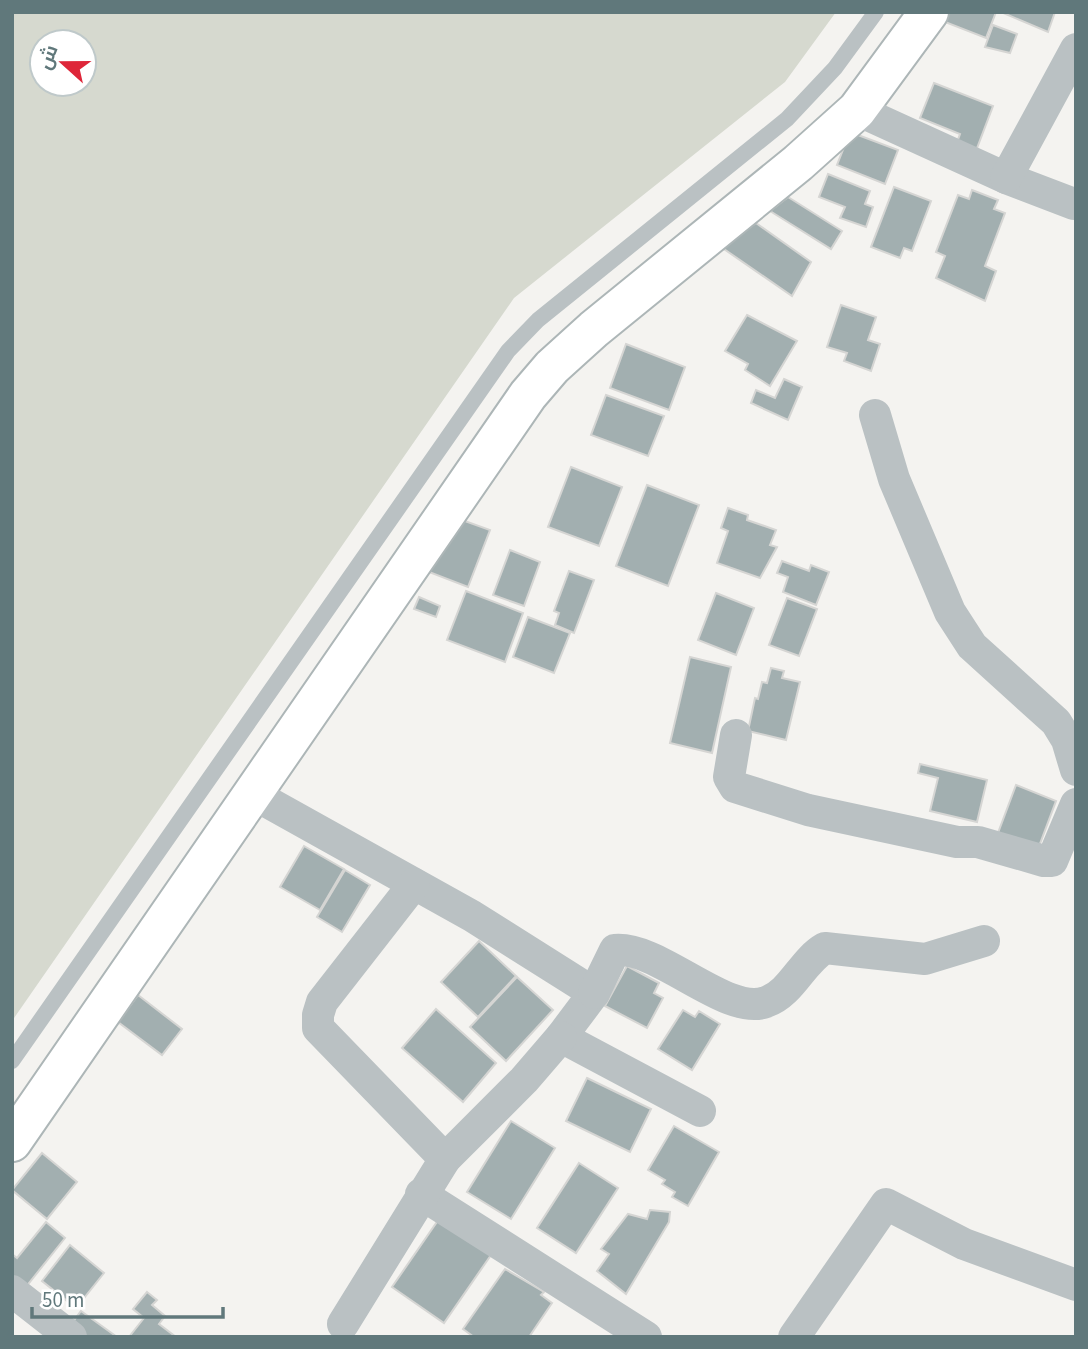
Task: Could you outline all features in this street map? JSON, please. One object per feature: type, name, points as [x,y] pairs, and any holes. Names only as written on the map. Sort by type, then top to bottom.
[{"type":"main road","points":[[12,1142],[454,500],[552,367],[798,163],[857,110],[929,12]]},
{"type":"street","points":[[1006,178],[1076,49]]},
{"type":"street","points":[[857,110],[1006,178],[1074,204]]},
{"type":"street","points":[[875,415],[894,480],[950,612],[972,646],[1056,722],[1067,740],[1076,770]]},
{"type":"street","points":[[736,735],[729,777],[735,787],[808,810],[957,842],[978,842],[1044,861],[1052,861],[1058,853],[1076,804]]},
{"type":"street","points":[[253,794],[472,916],[594,993]]},
{"type":"street","points":[[414,884],[322,1002],[318,1028],[445,1159]]},
{"type":"street","points":[[343,1324],[445,1159],[524,1080],[561,1037],[594,993],[615,950],[638,952],[733,1000],[757,1005],[777,997],[812,957],[825,948],[925,959],[984,941]]},
{"type":"street","points":[[561,1037],[700,1111]]},
{"type":"street","points":[[421,1194],[646,1337]]},
{"type":"street","points":[[794,1337],[886,1204],[964,1244],[1054,1280],[1076,1285]]},
{"type":"street","points":[[12,1292],[71,1337]]},
{"type":"lane","points":[[12,1060],[508,351],[538,320],[787,118],[835,68],[876,12]]},
{"type":"shaded area","points":[[12,12],[836,12],[785,82],[514,298],[12,1021]]},
{"type":"building","points":[[949,12],[996,12],[986,38],[945,22]]},
{"type":"building","points":[[1001,12],[1055,12],[1048,32]]},
{"type":"building","points":[[993,25],[1017,34],[1010,53],[985,47]]},
{"type":"building","points":[[934,83],[993,106],[974,156],[955,148],[960,134],[920,118]]},
{"type":"building","points":[[850,132],[898,150],[885,184],[837,165]]},
{"type":"building","points":[[828,174],[870,191],[865,204],[873,207],[866,227],[840,218],[845,207],[819,197]]},
{"type":"building","points":[[894,187],[931,201],[912,251],[904,248],[900,258],[871,247]]},
{"type":"building","points":[[972,190],[998,200],[994,209],[1005,213],[985,266],[996,271],[985,301],[936,278],[945,256],[936,252],[958,195],[969,199]]},
{"type":"building","points":[[788,197],[842,231],[831,249],[770,211]]},
{"type":"building","points":[[756,223],[811,262],[792,296],[721,247]]},
{"type":"building","points":[[841,305],[876,317],[868,340],[880,344],[871,371],[844,361],[847,353],[827,347]]},
{"type":"building","points":[[747,315],[797,341],[770,386],[745,370],[748,364],[725,351]]},
{"type":"building","points":[[626,344],[685,367],[669,410],[610,388]]},
{"type":"building","points":[[784,379],[802,387],[788,420],[751,403],[756,390],[775,398]]},
{"type":"building","points":[[606,395],[664,416],[648,456],[591,435]]},
{"type":"building","points":[[571,467],[622,487],[599,546],[548,527]]},
{"type":"building","points":[[647,485],[699,505],[668,586],[616,566]]},
{"type":"building","points":[[728,508],[748,515],[747,520],[776,530],[770,545],[777,547],[760,578],[717,563],[728,531],[721,528]]},
{"type":"building","points":[[451,516],[490,530],[468,587],[429,572]]},
{"type":"building","points":[[510,550],[540,562],[524,606],[493,595]]},
{"type":"building","points":[[782,561],[809,571],[811,565],[829,572],[816,605],[783,592],[788,577],[777,573]]},
{"type":"building","points":[[569,571],[594,580],[574,633],[555,625],[559,613],[554,611]]},
{"type":"building","points":[[466,591],[523,613],[505,662],[447,640]]},
{"type":"building","points":[[716,593],[754,608],[736,655],[698,640]]},
{"type":"building","points":[[419,597],[440,606],[436,617],[414,609]]},
{"type":"building","points":[[787,598],[817,609],[799,656],[769,645]]},
{"type":"building","points":[[528,617],[570,633],[554,673],[513,657]]},
{"type":"building","points":[[690,657],[731,667],[712,753],[670,743]]},
{"type":"building","points":[[771,668],[784,671],[782,678],[800,682],[786,740],[748,731],[755,698],[758,699],[762,682],[767,683]]},
{"type":"building","points":[[920,764],[987,780],[977,822],[930,811],[938,778],[918,773]]},
{"type":"building","points":[[1016,785],[1056,801],[1038,849],[998,833]]},
{"type":"building","points":[[304,846],[344,869],[320,910],[280,887]]},
{"type":"building","points":[[345,870],[370,885],[342,932],[317,917]]},
{"type":"building","points":[[479,941],[516,976],[478,1017],[441,982]]},
{"type":"building","points":[[627,966],[659,983],[654,993],[663,998],[647,1028],[605,1006]]},
{"type":"building","points":[[517,977],[553,1010],[506,1061],[470,1027]]},
{"type":"building","points":[[138,995],[182,1029],[162,1055],[118,1022]]},
{"type":"building","points":[[436,1009],[496,1063],[463,1102],[402,1048]]},
{"type":"building","points":[[683,1010],[695,1017],[699,1011],[720,1024],[692,1070],[658,1049]]},
{"type":"building","points":[[587,1078],[651,1109],[630,1152],[566,1121]]},
{"type":"building","points":[[511,1121],[555,1148],[511,1219],[467,1192]]},
{"type":"building","points":[[674,1126],[719,1152],[688,1206],[672,1197],[675,1192],[662,1184],[665,1180],[648,1170]]},
{"type":"building","points":[[42,1153],[77,1182],[47,1219],[12,1190]]},
{"type":"building","points":[[579,1163],[618,1188],[576,1253],[537,1228]]},
{"type":"building","points":[[650,1210],[670,1212],[669,1222],[626,1294],[597,1271],[609,1254],[601,1249],[628,1214],[647,1219]]},
{"type":"building","points":[[439,1219],[491,1255],[444,1323],[392,1287]]},
{"type":"building","points":[[46,1222],[65,1238],[25,1288],[12,1277],[12,1254],[17,1258]]},
{"type":"building","points":[[70,1245],[104,1273],[76,1308],[42,1281]]},
{"type":"building","points":[[505,1269],[544,1292],[541,1295],[552,1303],[529,1337],[474,1337],[463,1329]]},
{"type":"building","points":[[147,1292],[157,1300],[152,1305],[165,1316],[159,1324],[176,1337],[129,1337],[144,1318],[133,1309]]},
{"type":"building","points":[[81,1311],[117,1337],[82,1337],[69,1327]]}]
